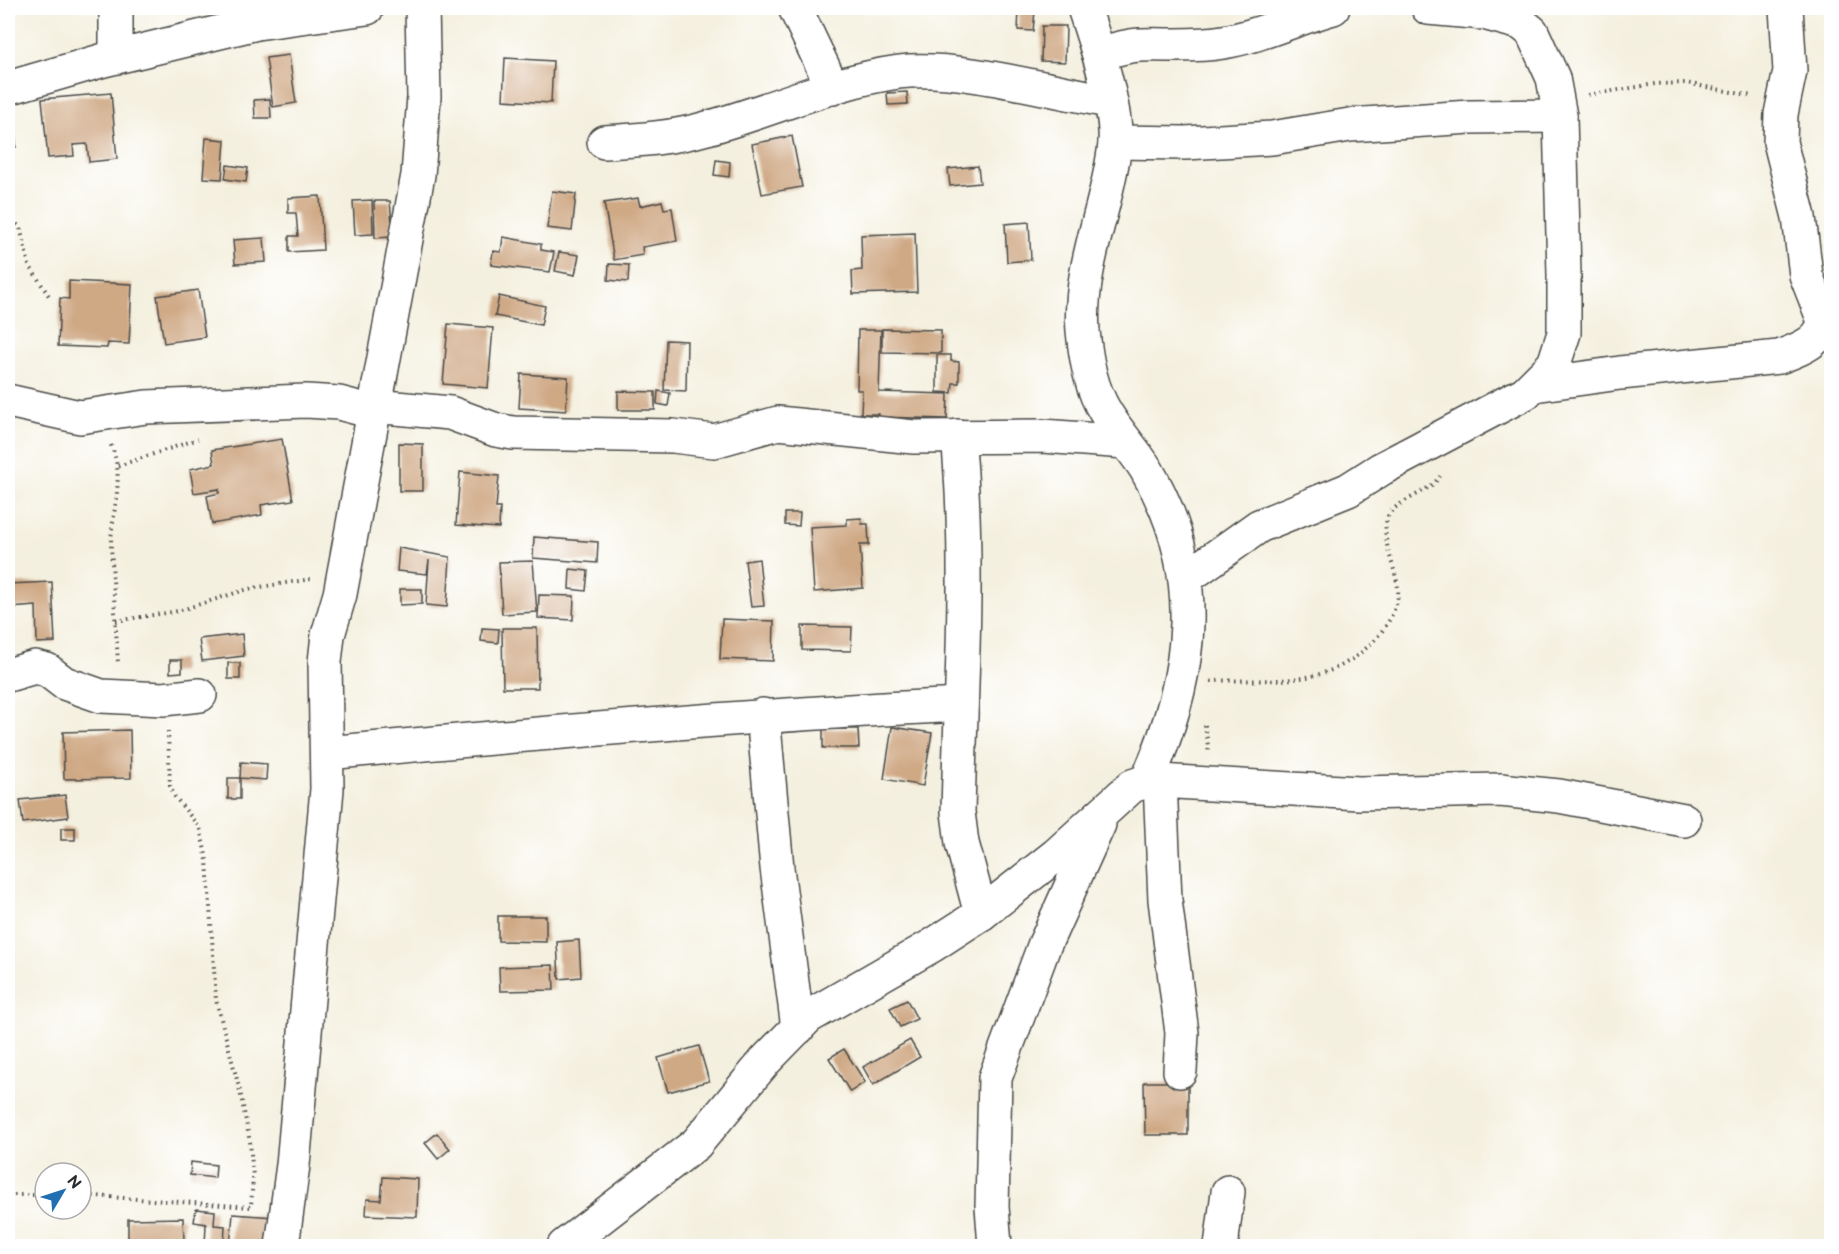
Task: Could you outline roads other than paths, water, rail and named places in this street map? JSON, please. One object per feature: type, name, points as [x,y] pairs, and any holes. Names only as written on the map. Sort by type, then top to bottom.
[{"type":"street","points":[[116,8],[116,57]]},
{"type":"street","points":[[8,88],[116,57],[257,23],[367,8]]},
{"type":"street","points":[[282,1246],[327,789],[325,662],[328,634],[344,573],[418,175],[424,97],[422,8]]},
{"type":"street","points":[[795,8],[833,88]]},
{"type":"street","points":[[1084,8],[1099,54],[1110,101],[1115,142],[1085,285],[1083,331],[1090,378],[1105,412],[1165,503],[1174,524],[1186,578],[1185,658],[1181,687],[1153,781],[1182,1033],[1180,1071]]},
{"type":"street","points":[[1099,54],[1141,45],[1187,46],[1222,43],[1256,35],[1295,18],[1333,8]]},
{"type":"street","points":[[1186,578],[1259,526],[1347,490],[1525,393],[1554,364],[1564,333],[1564,184],[1559,109],[1553,78],[1532,32],[1521,22],[1484,13],[1428,8]]},
{"type":"street","points":[[1534,385],[1620,373],[1779,357],[1802,348],[1816,338],[1823,329],[1824,321],[1806,275],[1798,217],[1780,142],[1791,58],[1785,8]]},
{"type":"street","points":[[604,142],[679,135],[833,88],[899,72],[934,71],[1110,101]]},
{"type":"street","points":[[1115,142],[1272,138],[1350,126],[1559,109]]},
{"type":"street","points":[[8,400],[80,417],[198,404],[306,401],[339,403],[373,409],[450,413],[496,430],[513,433],[673,436],[714,441],[778,423],[914,437],[1042,436],[1126,442]]},
{"type":"street","points":[[958,436],[964,501],[966,562],[958,812],[962,843],[981,914]]},
{"type":"street","points":[[8,675],[34,667],[47,670],[77,689],[101,696],[167,699],[200,695]]},
{"type":"street","points":[[327,753],[596,727],[763,715],[961,705]]},
{"type":"street","points":[[763,715],[777,868],[798,1028]]},
{"type":"street","points":[[564,1246],[696,1144],[766,1060],[808,1017],[981,914],[1104,814],[1132,786],[1153,781],[1359,793],[1500,790],[1559,796],[1684,820]]},
{"type":"street","points":[[995,1246],[992,1208],[995,1078],[1044,946],[1104,814]]},
{"type":"street","points":[[1221,1246],[1228,1192]]}]
